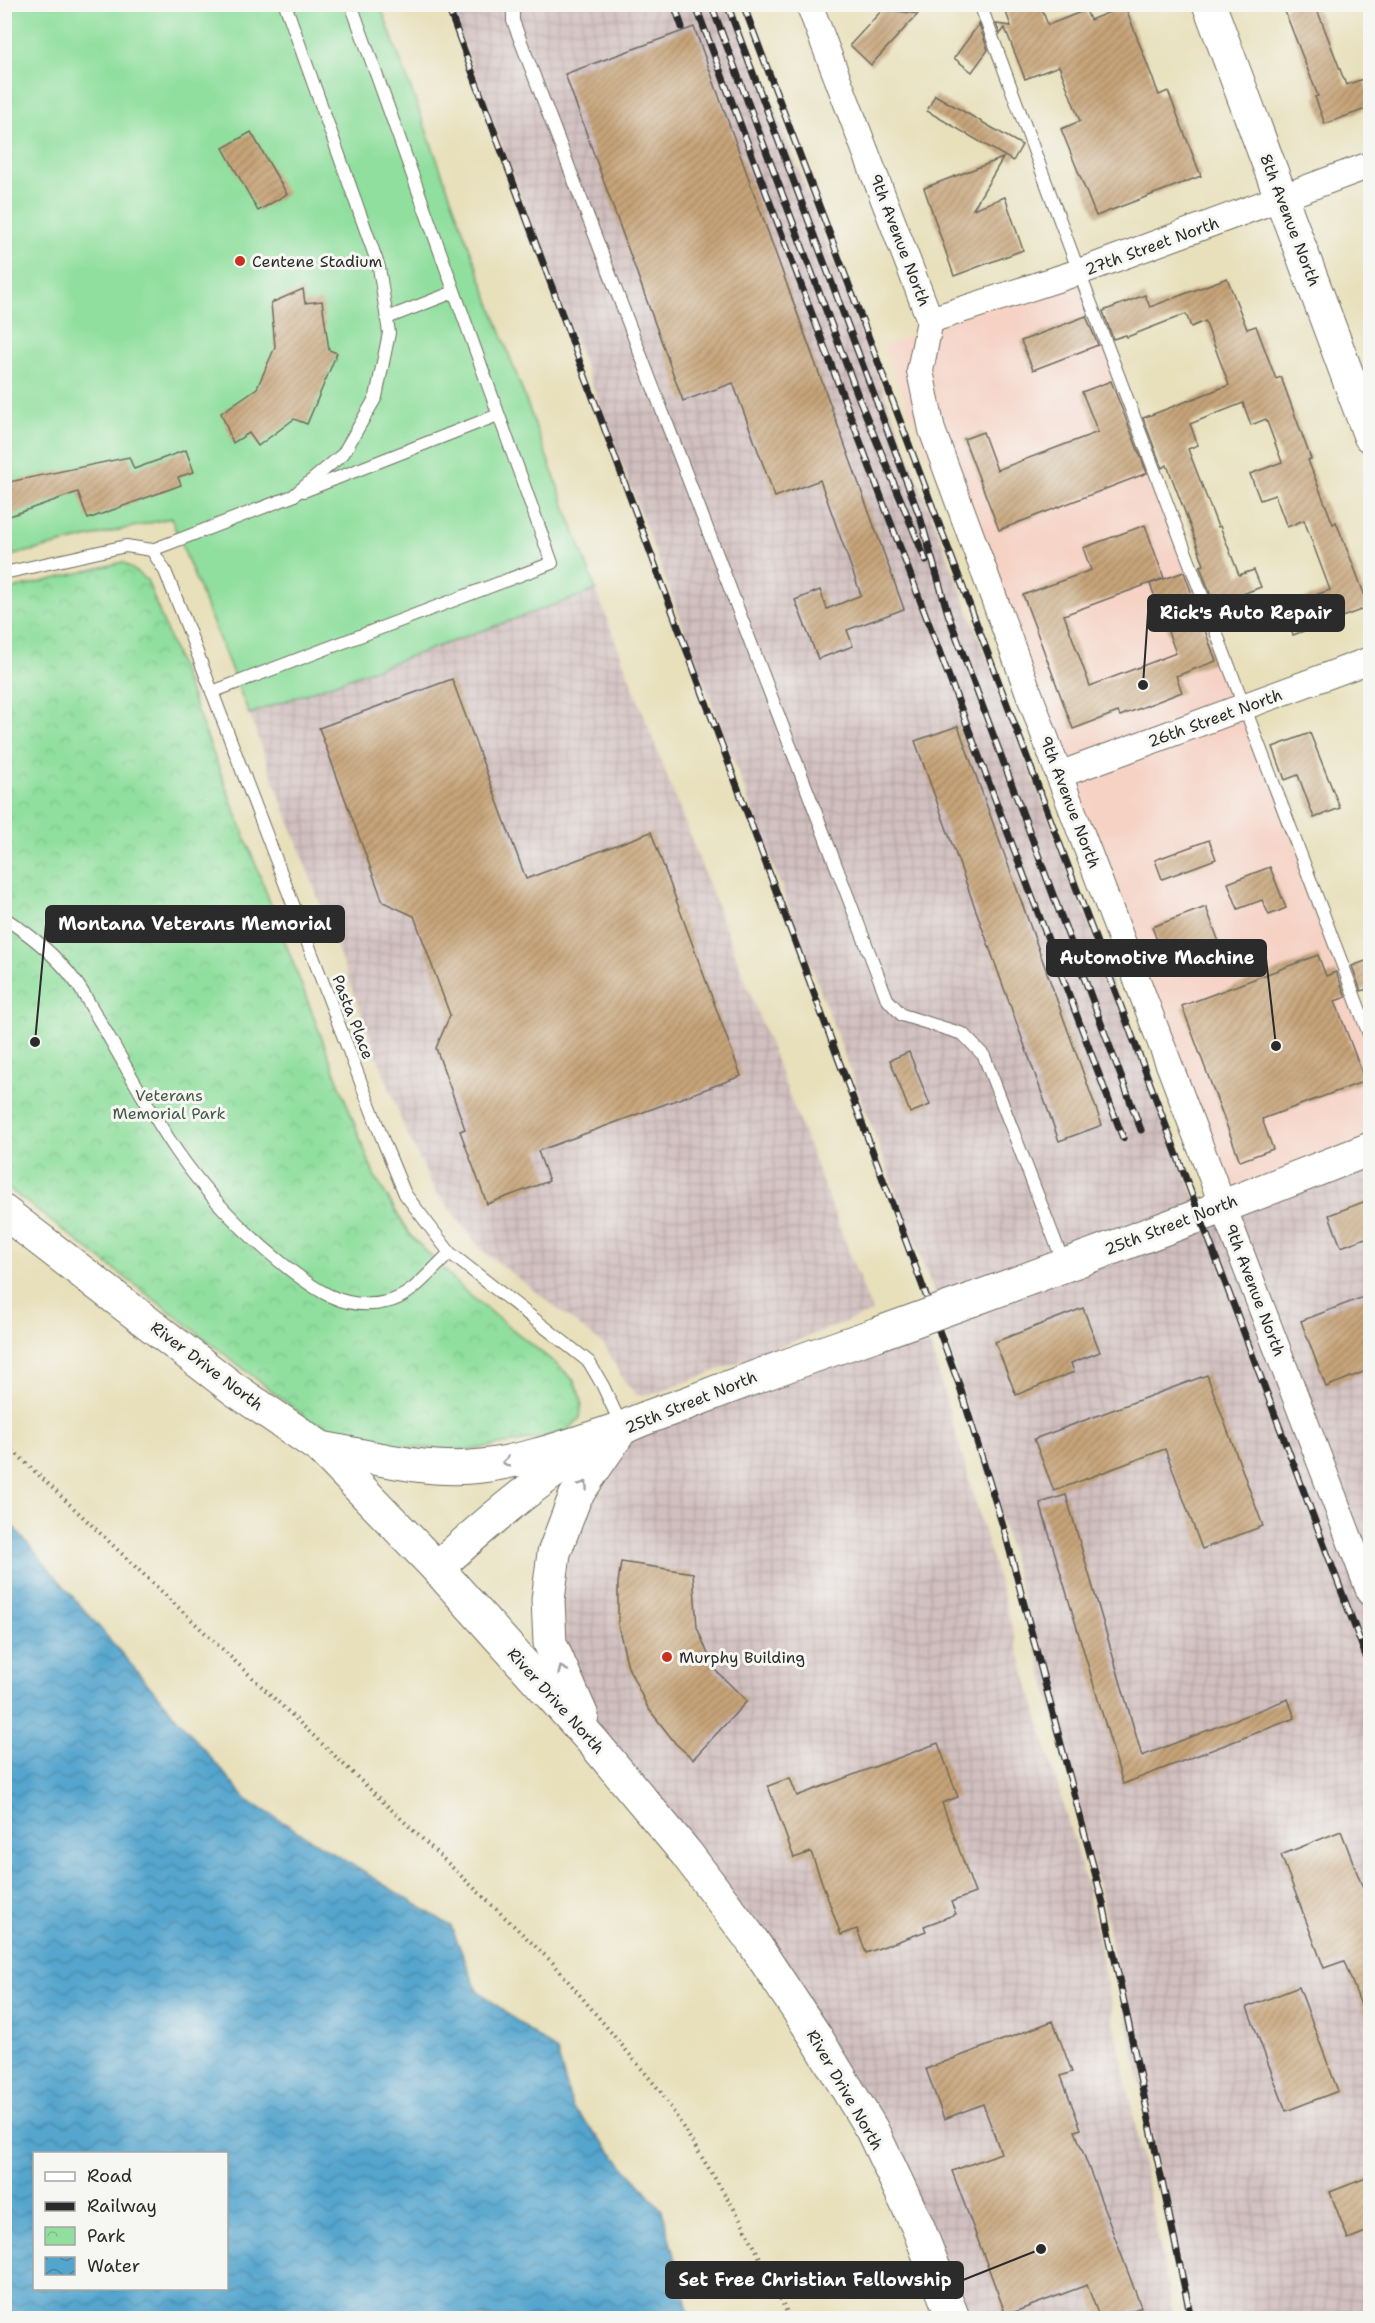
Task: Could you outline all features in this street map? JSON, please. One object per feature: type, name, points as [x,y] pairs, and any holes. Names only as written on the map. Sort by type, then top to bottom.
[{"type":"main road","name":"8th Avenue North","points":[[1209,4],[1371,436]]},
{"type":"main road","name":"25th Street North","points":[[437,1568],[483,1526],[520,1497],[562,1466],[622,1428],[773,1370],[971,1300],[1371,1149]]},
{"type":"main road","name":"River Drive North","points":[[4,1212],[234,1389],[321,1448],[437,1568],[594,1743],[687,1853],[751,1939],[816,2037],[872,2130],[918,2227],[953,2319]]},
{"type":"main road","points":[[321,1448],[422,1465],[469,1467],[514,1461],[622,1428]]},
{"type":"main road","points":[[594,1743],[550,1643],[548,1600],[554,1553],[575,1497],[622,1428]]},
{"type":"street","name":"9th Avenue North","points":[[809,4],[930,320],[920,371],[932,430],[1059,775],[1371,1593]]},
{"type":"street","name":"27th Street North","points":[[930,320],[1079,272],[1282,200],[1371,165]]},
{"type":"street","name":"26th Street North","points":[[1059,775],[1371,660]]},
{"type":"lane","points":[[285,4],[380,267],[389,333],[376,397],[343,454],[292,496]]},
{"type":"lane","points":[[212,692],[552,563],[351,4]]},
{"type":"lane","points":[[513,4],[513,21],[886,999],[902,1015],[963,1034],[984,1056],[1064,1265]]},
{"type":"lane","points":[[980,4],[1079,272],[1371,1037]]},
{"type":"lane","points":[[387,318],[454,292]]},
{"type":"lane","points":[[4,573],[126,546],[152,550],[498,415]]},
{"type":"lane","name":"Pasta Place","points":[[152,550],[165,571],[405,1194],[450,1252],[589,1362],[622,1428]]},
{"type":"lane","points":[[4,918],[29,934],[52,955],[75,982],[178,1153],[224,1212],[260,1246],[309,1285],[338,1301],[367,1305],[387,1302],[413,1289],[450,1252]]},
{"type":"path","points":[[4,1442],[553,1963],[661,2092],[741,2220],[790,2319]]},
{"type":"shaded area","points":[[449,5],[735,5],[1201,1214],[1370,1149],[1370,2318],[1192,2318],[1174,2244],[1103,1903],[1006,1536],[960,1387],[941,1311]]},
{"type":"shaded area","points":[[1079,272],[1370,1037],[1370,1149],[1223,1206],[1059,775],[883,346]]},
{"type":"shaded area","points":[[596,590],[872,1312],[657,1393],[637,1395],[624,1381],[605,1346],[482,1250],[434,1189],[404,1127],[249,714]]},
{"type":"shaded area","points":[[922,1317],[1087,1887],[1174,2318],[953,2318],[872,2130],[594,1743],[548,1600],[622,1428]]},
{"type":"green space","name":"Centene Stadium","points":[[5,5],[380,5],[596,590],[249,714],[171,518],[5,557]]},
{"type":"green space","name":"Veterans Memorial Park","points":[[123,562],[147,580],[374,1175],[410,1235],[468,1294],[561,1368],[575,1382],[582,1402],[580,1418],[568,1430],[551,1436],[470,1450],[382,1446],[309,1420],[5,1186],[4,591]]},
{"type":"water","points":[[4,1516],[247,1800],[451,1926],[477,1990],[557,2052],[572,2107],[662,2210],[690,2318],[5,2318]]},
{"type":"building","points":[[1003,4],[1040,4],[1048,25],[1086,10],[1090,20],[1125,6],[1159,95],[1168,91],[1201,176],[1096,216],[1061,129],[1080,121],[1059,66],[1025,79],[1005,28],[1000,34],[996,24],[1011,26]]},
{"type":"building","points":[[1295,4],[1315,4],[1346,85],[1363,79],[1371,98],[1371,107],[1325,124],[1315,97],[1318,96],[1284,9]]},
{"type":"building","points":[[883,9],[918,14],[871,65],[850,45]]},
{"type":"building","points":[[979,24],[988,50],[972,72],[954,58]]},
{"type":"building","points":[[694,27],[904,609],[847,630],[853,646],[818,659],[795,600],[820,590],[827,609],[861,595],[820,480],[775,497],[733,383],[683,401],[565,74]]},
{"type":"building","points":[[935,95],[1022,145],[1013,161],[927,111]]},
{"type":"building","points":[[251,132],[287,194],[258,211],[223,148]]},
{"type":"building","points":[[1003,158],[973,209],[1005,197],[1023,250],[954,276],[924,188]]},
{"type":"building","points":[[1227,278],[1247,329],[1256,326],[1276,379],[1281,377],[1311,459],[1308,460],[1333,524],[1336,522],[1369,607],[1293,635],[1282,607],[1330,590],[1304,520],[1287,527],[1275,495],[1260,500],[1250,474],[1282,462],[1266,419],[1251,425],[1243,403],[1190,424],[1198,445],[1188,449],[1218,527],[1220,526],[1239,575],[1254,570],[1261,587],[1214,605],[1200,566],[1204,565],[1194,536],[1167,465],[1162,468],[1143,418],[1229,385],[1205,321],[1191,327],[1186,314],[1127,337],[1126,335],[1113,339],[1103,311],[1145,295],[1150,307]]},
{"type":"building","points":[[303,289],[305,303],[322,301],[329,350],[337,353],[307,424],[294,419],[258,446],[249,433],[233,443],[221,413],[257,388],[275,347],[271,303]]},
{"type":"building","points":[[1086,316],[1098,345],[1033,370],[1021,341]]},
{"type":"building","points":[[1111,381],[1147,473],[999,530],[964,439],[983,432],[997,470],[1098,432],[1082,392]]},
{"type":"building","points":[[186,450],[194,472],[178,477],[181,485],[88,519],[78,492],[4,518],[4,483],[129,457],[134,469]]},
{"type":"building","points":[[1145,525],[1164,578],[1064,615],[1090,686],[1176,653],[1150,584],[1184,572],[1216,661],[1176,676],[1182,692],[1120,716],[1118,712],[1073,729],[1023,595],[1091,570],[1083,548]]},
{"type":"building","points":[[452,679],[526,879],[651,832],[741,1076],[538,1151],[549,1181],[487,1204],[460,1131],[465,1129],[436,1048],[450,1015],[414,916],[383,902],[319,728]]},
{"type":"building","points":[[958,726],[1102,1125],[1059,1141],[915,741]]},
{"type":"building","points":[[1310,733],[1340,808],[1314,818],[1298,775],[1285,780],[1273,747]]},
{"type":"building","points":[[1209,840],[1216,859],[1162,879],[1155,860]]},
{"type":"building","points":[[1270,867],[1286,908],[1269,915],[1262,900],[1238,909],[1228,883]]},
{"type":"building","points":[[1206,907],[1222,950],[1168,971],[1152,927]]},
{"type":"building","points":[[1318,955],[1326,976],[1336,972],[1346,997],[1335,1001],[1365,1081],[1262,1119],[1273,1149],[1240,1161],[1182,1006]]},
{"type":"building","points":[[1371,959],[1371,988],[1361,991],[1352,966]]},
{"type":"building","points":[[909,1052],[930,1105],[910,1113],[890,1060]]},
{"type":"building","points":[[1371,1199],[1371,1236],[1341,1247],[1329,1215]]},
{"type":"building","points":[[1371,1294],[1371,1369],[1326,1387],[1301,1321]]},
{"type":"building","points":[[1083,1308],[1100,1352],[1071,1363],[1074,1372],[1016,1395],[995,1342]]},
{"type":"building","points":[[1207,1375],[1263,1526],[1202,1549],[1165,1449],[1054,1491],[1034,1439]]},
{"type":"building","points":[[1066,1495],[1142,1756],[1288,1699],[1295,1718],[1123,1784],[1040,1503]]},
{"type":"building","name":"Murphy Building","points":[[621,1562],[693,1573],[697,1627],[714,1669],[747,1701],[693,1759],[676,1744],[648,1708],[628,1667],[618,1625],[618,1583]]},
{"type":"building","points":[[938,1743],[958,1797],[942,1803],[975,1893],[951,1902],[956,1914],[924,1926],[926,1931],[866,1953],[857,1929],[841,1935],[811,1852],[794,1858],[768,1786],[790,1778],[797,1796]]},
{"type":"building","points":[[1341,1831],[1371,1909],[1369,2026],[1344,1961],[1324,1968],[1281,1855]]},
{"type":"building","points":[[1299,1987],[1338,2091],[1286,2111],[1247,2007]]},
{"type":"building","points":[[1053,2021],[1072,2072],[1061,2076],[1081,2129],[1075,2131],[1141,2307],[1110,2319],[1100,2319],[1087,2285],[1006,2315],[952,2171],[1001,2153],[983,2104],[944,2119],[926,2069]]},
{"type":"building","points":[[1371,2176],[1371,2230],[1348,2239],[1330,2192]]},
{"type":"railway","points":[[447,4],[960,1387],[1006,1536],[1103,1903],[1191,2318]]},
{"type":"railway","points":[[674,4],[682,27]]},
{"type":"railway","points":[[695,4],[1123,1138]]},
{"type":"railway","points":[[711,4],[860,401],[926,561]]},
{"type":"railway","points":[[727,4],[921,520],[948,614],[1141,1130]]},
{"type":"railway","points":[[743,4],[1370,1667]]},
{"type":"place","name":"Centene Stadium","points":[[240,261]]},
{"type":"place","name":"Rick's Auto Repair","points":[[1143,685]]},
{"type":"place","name":"Montana Veterans Memorial","points":[[35,1042]]},
{"type":"place","name":"Automotive Machine","points":[[1276,1046]]},
{"type":"place","name":"Murphy Building","points":[[667,1657]]},
{"type":"place","name":"Set Free Christian Fellowship","points":[[1041,2249]]}]
